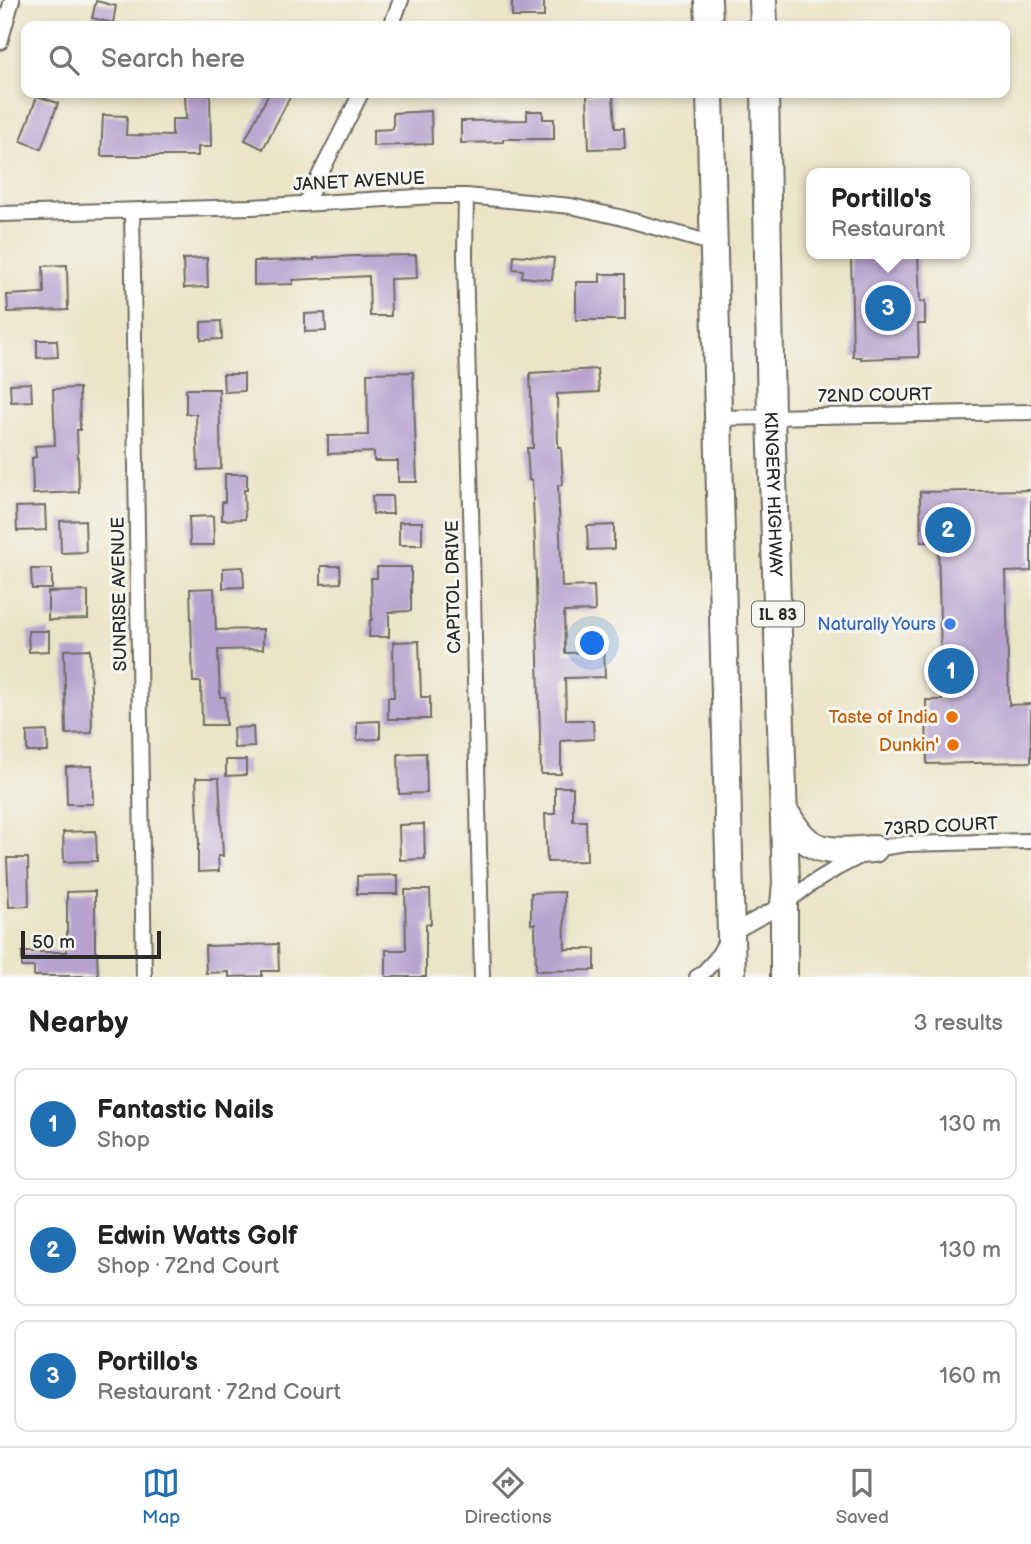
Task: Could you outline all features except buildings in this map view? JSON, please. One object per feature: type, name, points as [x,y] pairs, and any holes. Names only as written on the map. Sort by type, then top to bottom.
[{"type":"highway","points":[[708,0],[709,21]]},
{"type":"highway","points":[[763,0],[764,21]]},
{"type":"highway","points":[[710,98],[732,977]]},
{"type":"highway","name":"KINGERY HIGHWAY","points":[[765,98],[771,416],[786,883],[785,977]]},
{"type":"highway","points":[[784,811],[806,841],[820,849],[874,849]]},
{"type":"street","points":[[0,42],[12,0]]},
{"type":"street","points":[[393,21],[401,0]]},
{"type":"street","points":[[305,204],[358,98]]},
{"type":"street","name":"JANET AVENUE","points":[[0,214],[251,207],[466,196],[571,206],[714,244]]},
{"type":"street","name":"CAPITOL DRIVE","points":[[466,196],[465,268],[481,977]]},
{"type":"street","name":"SUNRISE AVENUE","points":[[132,211],[144,977]]},
{"type":"street","name":"72ND COURT","points":[[719,418],[1031,412]]},
{"type":"street","name":"73RD COURT","points":[[731,933],[784,904],[837,868],[874,849],[906,844],[1031,841]]},
{"type":"street","points":[[697,977],[716,960],[731,933]]},
{"type":"place","name":"Portillo's","points":[[888,308]]},
{"type":"place","name":"Edwin Watts Golf","points":[[948,530]]},
{"type":"place","name":"Naturally Yours","points":[[950,624]]},
{"type":"place","name":"Fantastic Nails","points":[[951,671]]},
{"type":"place","name":"Taste of India","points":[[952,717]]},
{"type":"place","name":"Dunkin'","points":[[953,745]]}]
